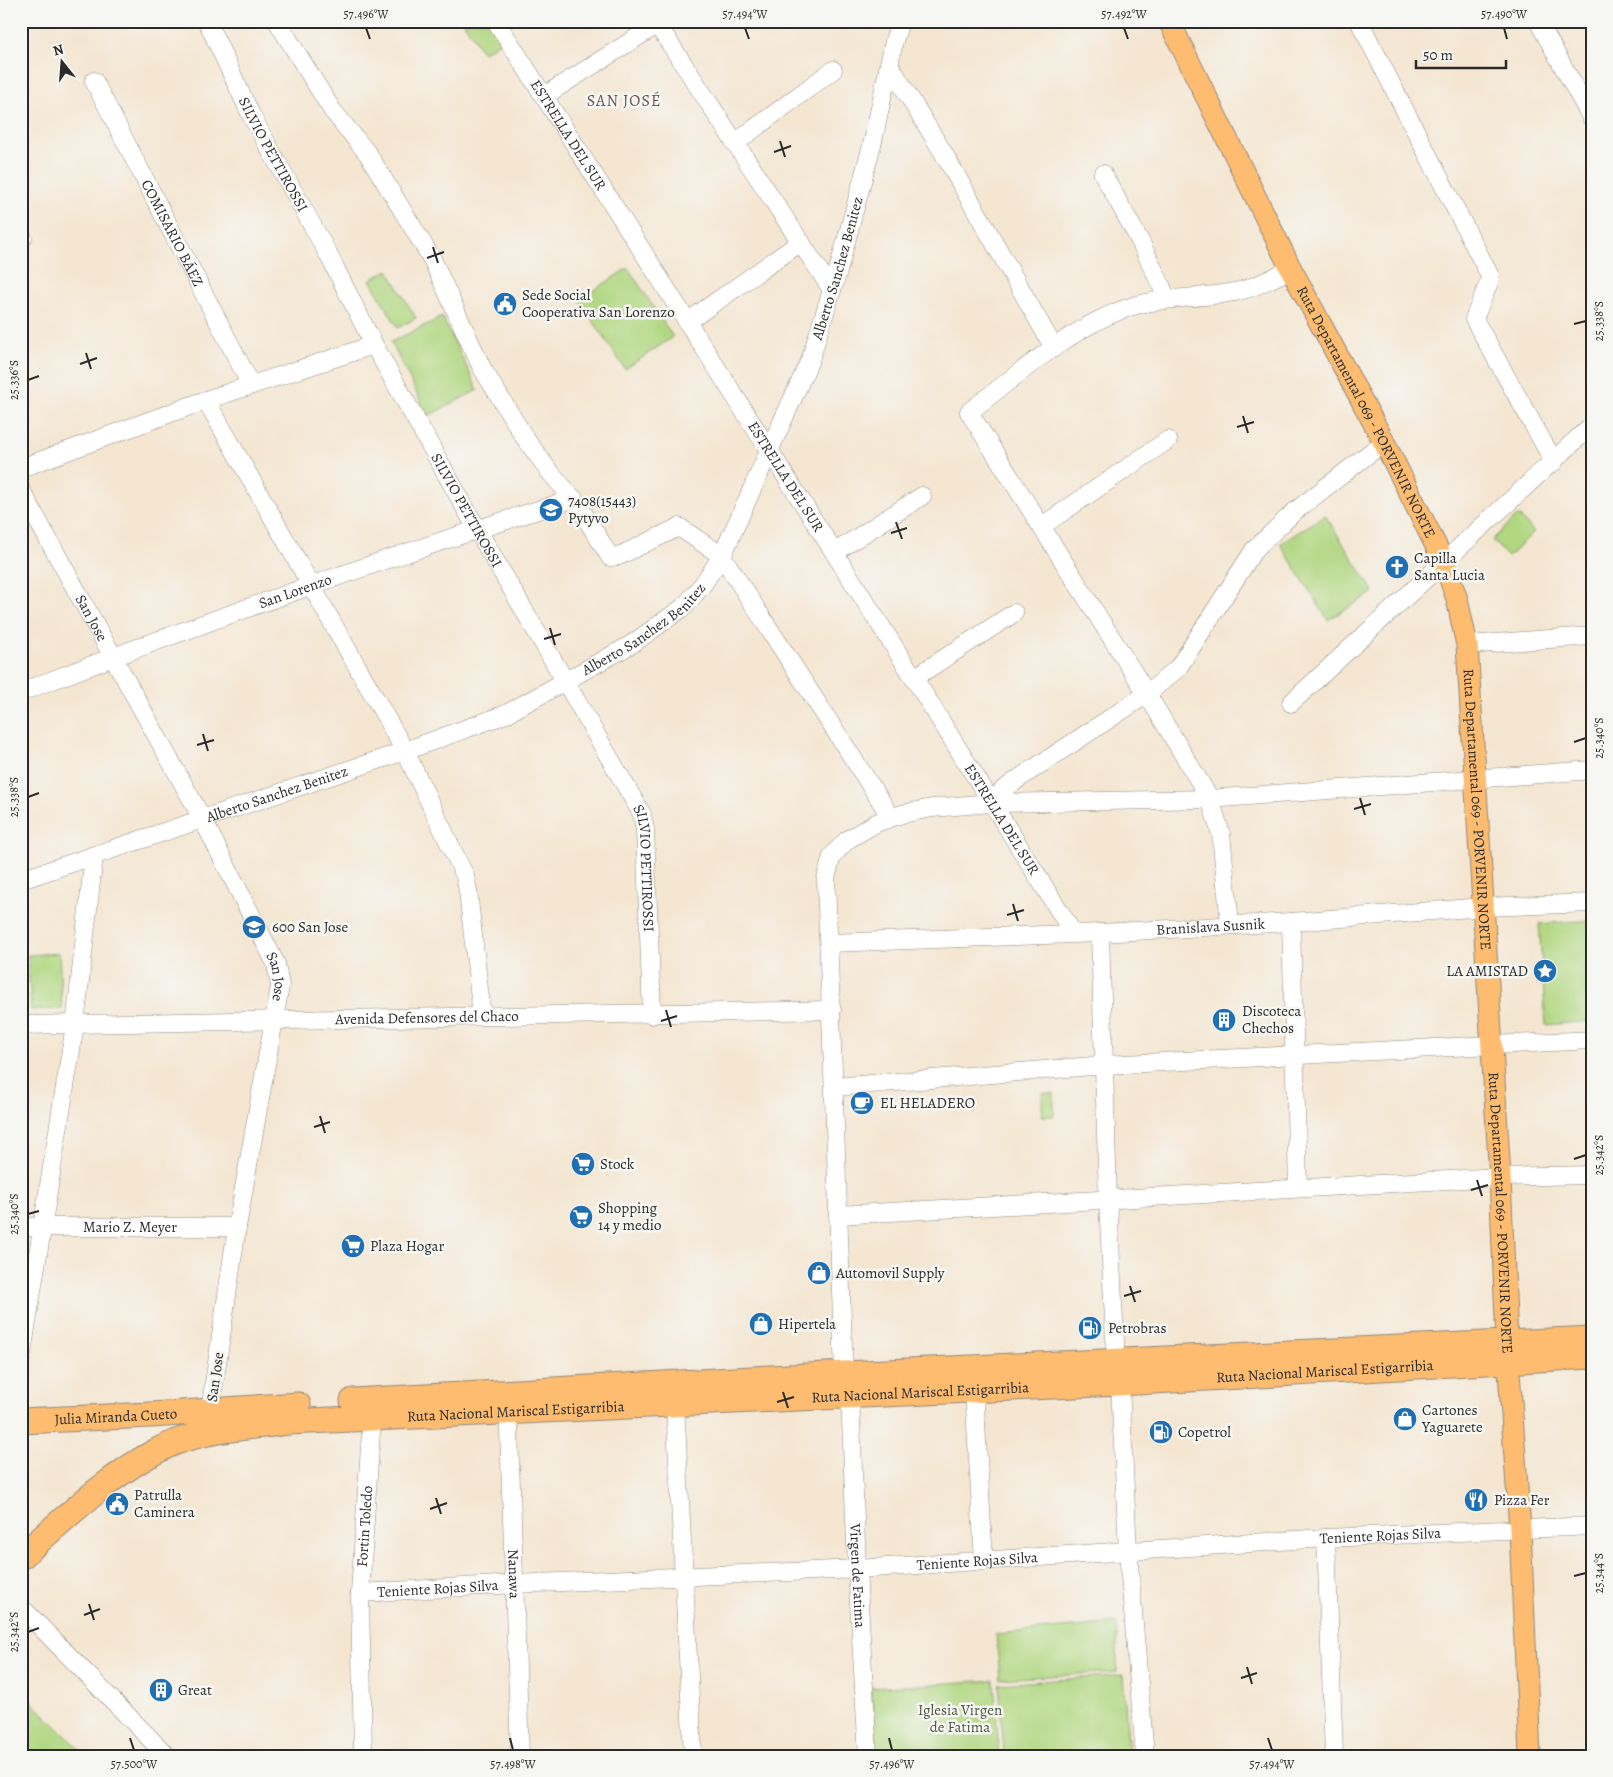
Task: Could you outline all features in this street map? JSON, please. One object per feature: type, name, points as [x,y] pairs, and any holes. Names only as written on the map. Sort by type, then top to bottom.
[{"type":"highway","name":"Ruta Nacional Mariscal Estigarribia","points":[[1508,1352],[1592,1339]]},
{"type":"highway","name":"Ruta Nacional Mariscal Estigarribia","points":[[21,1557],[124,1472],[212,1422],[508,1401],[1508,1352],[1592,1356]]},
{"type":"highway","name":"Ruta Nacional Mariscal Estigarribia","points":[[212,1422],[288,1422],[372,1417],[508,1401],[675,1403],[847,1384],[974,1390],[1118,1372]]},
{"type":"highway","name":"Julia Miranda Cueto","points":[[21,1421],[151,1415],[212,1422]]},
{"type":"highway","points":[[151,1415],[165,1448]]},
{"type":"main road","name":"Ruta Departamental 069 - PORVENIR NORTE","points":[[1169,21],[1291,269],[1384,442],[1444,562],[1458,599],[1467,645],[1477,777],[1508,1352],[1520,1529],[1530,1756]]},
{"type":"street","name":"SILVIO PETTIROSSI","points":[[207,21],[252,117],[326,250],[374,345],[477,529],[567,681],[642,814],[645,829],[652,1015]]},
{"type":"street","points":[[277,21],[332,110],[368,154],[432,259],[482,368],[525,438],[573,499],[610,557],[619,556],[678,527],[722,556],[891,817]]},
{"type":"street","name":"ESTRELLA DEL SUR","points":[[496,21],[835,552],[1072,933]]},
{"type":"street","name":"Alberto Sanchez Benitez","points":[[21,880],[405,751],[506,714],[632,644],[684,606],[704,584],[722,556],[771,451],[810,360],[832,290],[873,141],[900,21]]},
{"type":"street","points":[[1359,21],[1489,274],[1490,280],[1474,319],[1554,462]]},
{"type":"street","points":[[1538,21],[1592,119]]},
{"type":"street","points":[[544,96],[658,22],[832,290]]},
{"type":"street","points":[[889,64],[944,154],[1054,348]]},
{"type":"street","points":[[735,143],[833,70]]},
{"type":"street","name":"COMISARIO BÁEZ","points":[[94,81],[251,385]]},
{"type":"street","points":[[1103,174],[1162,285],[1166,298]]},
{"type":"street","points":[[687,322],[801,242]]},
{"type":"street","points":[[1230,924],[1222,834],[1210,799],[1147,694],[970,412],[1054,348],[1101,320],[1132,307],[1166,298],[1237,292],[1291,269]]},
{"type":"street","points":[[21,468],[206,400],[374,345]]},
{"type":"street","points":[[206,400],[405,751],[465,876],[482,1016]]},
{"type":"street","points":[[1291,703],[1592,425]]},
{"type":"street","points":[[1042,526],[1168,440]]},
{"type":"street","points":[[991,803],[1003,790],[1021,777],[1147,694],[1178,668],[1254,550],[1294,512],[1384,442]]},
{"type":"street","name":"San Jose","points":[[21,490],[203,820],[276,964],[280,986],[237,1227],[212,1422]]},
{"type":"street","points":[[835,552],[922,496]]},
{"type":"street","name":"San Lorenzo","points":[[21,692],[311,587],[477,529],[573,499]]},
{"type":"street","points":[[914,678],[1014,613]]},
{"type":"street","points":[[1467,645],[1592,636]]},
{"type":"street","name":"Virgen de Fatima","points":[[868,1756],[838,1215],[826,878],[832,856],[847,840],[876,823],[891,817],[932,808],[991,803],[1210,799],[1477,777],[1592,770]]},
{"type":"street","points":[[21,1360],[41,1226],[75,1025],[94,855]]},
{"type":"street","name":"Branislava Susnik","points":[[829,942],[1100,933],[1230,924],[1291,922],[1483,907],[1592,903]]},
{"type":"street","points":[[1291,922],[1298,1188]]},
{"type":"street","points":[[1100,933],[1108,1200],[1128,1552],[1145,1756]]},
{"type":"street","name":"Avenida Defensores del Chaco","points":[[21,1026],[832,1010]]},
{"type":"street","points":[[834,1087],[1105,1065],[1592,1040]]},
{"type":"street","points":[[838,1215],[1500,1177],[1592,1175]]},
{"type":"street","name":"Mario Z. Meyer","points":[[21,1227],[237,1227]]},
{"type":"street","points":[[974,1390],[984,1561]]},
{"type":"street","name":"Nanawa","points":[[508,1401],[520,1756]]},
{"type":"street","points":[[675,1403],[694,1756]]},
{"type":"street","name":"Fortin Toledo","points":[[363,1756],[360,1593],[372,1417]]},
{"type":"street","name":"Teniente Rojas Silva","points":[[360,1593],[515,1584],[857,1569],[1326,1538],[1592,1526]]},
{"type":"street","points":[[1326,1538],[1334,1756]]},
{"type":"street","points":[[21,1607],[167,1756]]},
{"type":"green space","points":[[463,21],[493,21],[504,39],[483,53]]},
{"type":"green space","points":[[628,268],[673,337],[625,369],[579,300]]},
{"type":"green space","points":[[388,270],[416,318],[398,328],[370,280]]},
{"type":"green space","points":[[442,317],[478,390],[428,416],[391,342]]},
{"type":"green space","points":[[1325,515],[1374,592],[1328,620],[1280,544]]},
{"type":"green space","points":[[1518,515],[1534,532],[1508,557],[1492,540]]},
{"type":"green space","points":[[1592,920],[1592,1021],[1546,1025],[1539,924]]},
{"type":"green space","points":[[59,953],[62,1009],[31,1010],[28,955]]},
{"type":"green space","points":[[1042,1093],[1054,1093],[1054,1116],[1042,1116]]},
{"type":"green space","points":[[1117,1623],[1117,1672],[1000,1679],[996,1634]]},
{"type":"green space","points":[[1123,1675],[1129,1756],[1004,1756],[999,1684]]},
{"type":"green space","name":"Iglesia Virgen de Fatima","points":[[994,1680],[999,1756],[876,1756],[871,1688]]},
{"type":"green space","points":[[21,1691],[86,1756],[21,1756]]},
{"type":"place","name":"Sede Social Cooperativa San Lorenzo","points":[[505,304]]},
{"type":"place","name":"7408(15443) Pytyvo","points":[[551,510]]},
{"type":"place","name":"Capilla Santa Lucia","points":[[1397,567]]},
{"type":"place","name":"600 San Jose","points":[[254,927]]},
{"type":"place","name":"LA AMISTAD","points":[[1545,971]]},
{"type":"place","name":"Discoteca Chechos","points":[[1224,1020]]},
{"type":"place","name":"EL HELADERO","points":[[862,1103]]},
{"type":"place","name":"Stock","points":[[583,1164]]},
{"type":"place","name":"Shopping 14 y medio","points":[[581,1217]]},
{"type":"place","name":"Plaza Hogar","points":[[353,1246]]},
{"type":"place","name":"Automovil Supply","points":[[819,1273]]},
{"type":"place","name":"Hipertela","points":[[761,1324]]},
{"type":"place","name":"Petrobras","points":[[1090,1328]]},
{"type":"place","name":"Cartones Yaguarete","points":[[1405,1419]]},
{"type":"place","name":"Copetrol","points":[[1161,1432]]},
{"type":"place","name":"Pizza Fer","points":[[1476,1500]]},
{"type":"place","name":"Patrulla Caminera","points":[[117,1504]]},
{"type":"place","name":"Great","points":[[161,1690]]},
{"type":"district","name":"SAN JOSÉ","points":[[624,100]]}]
